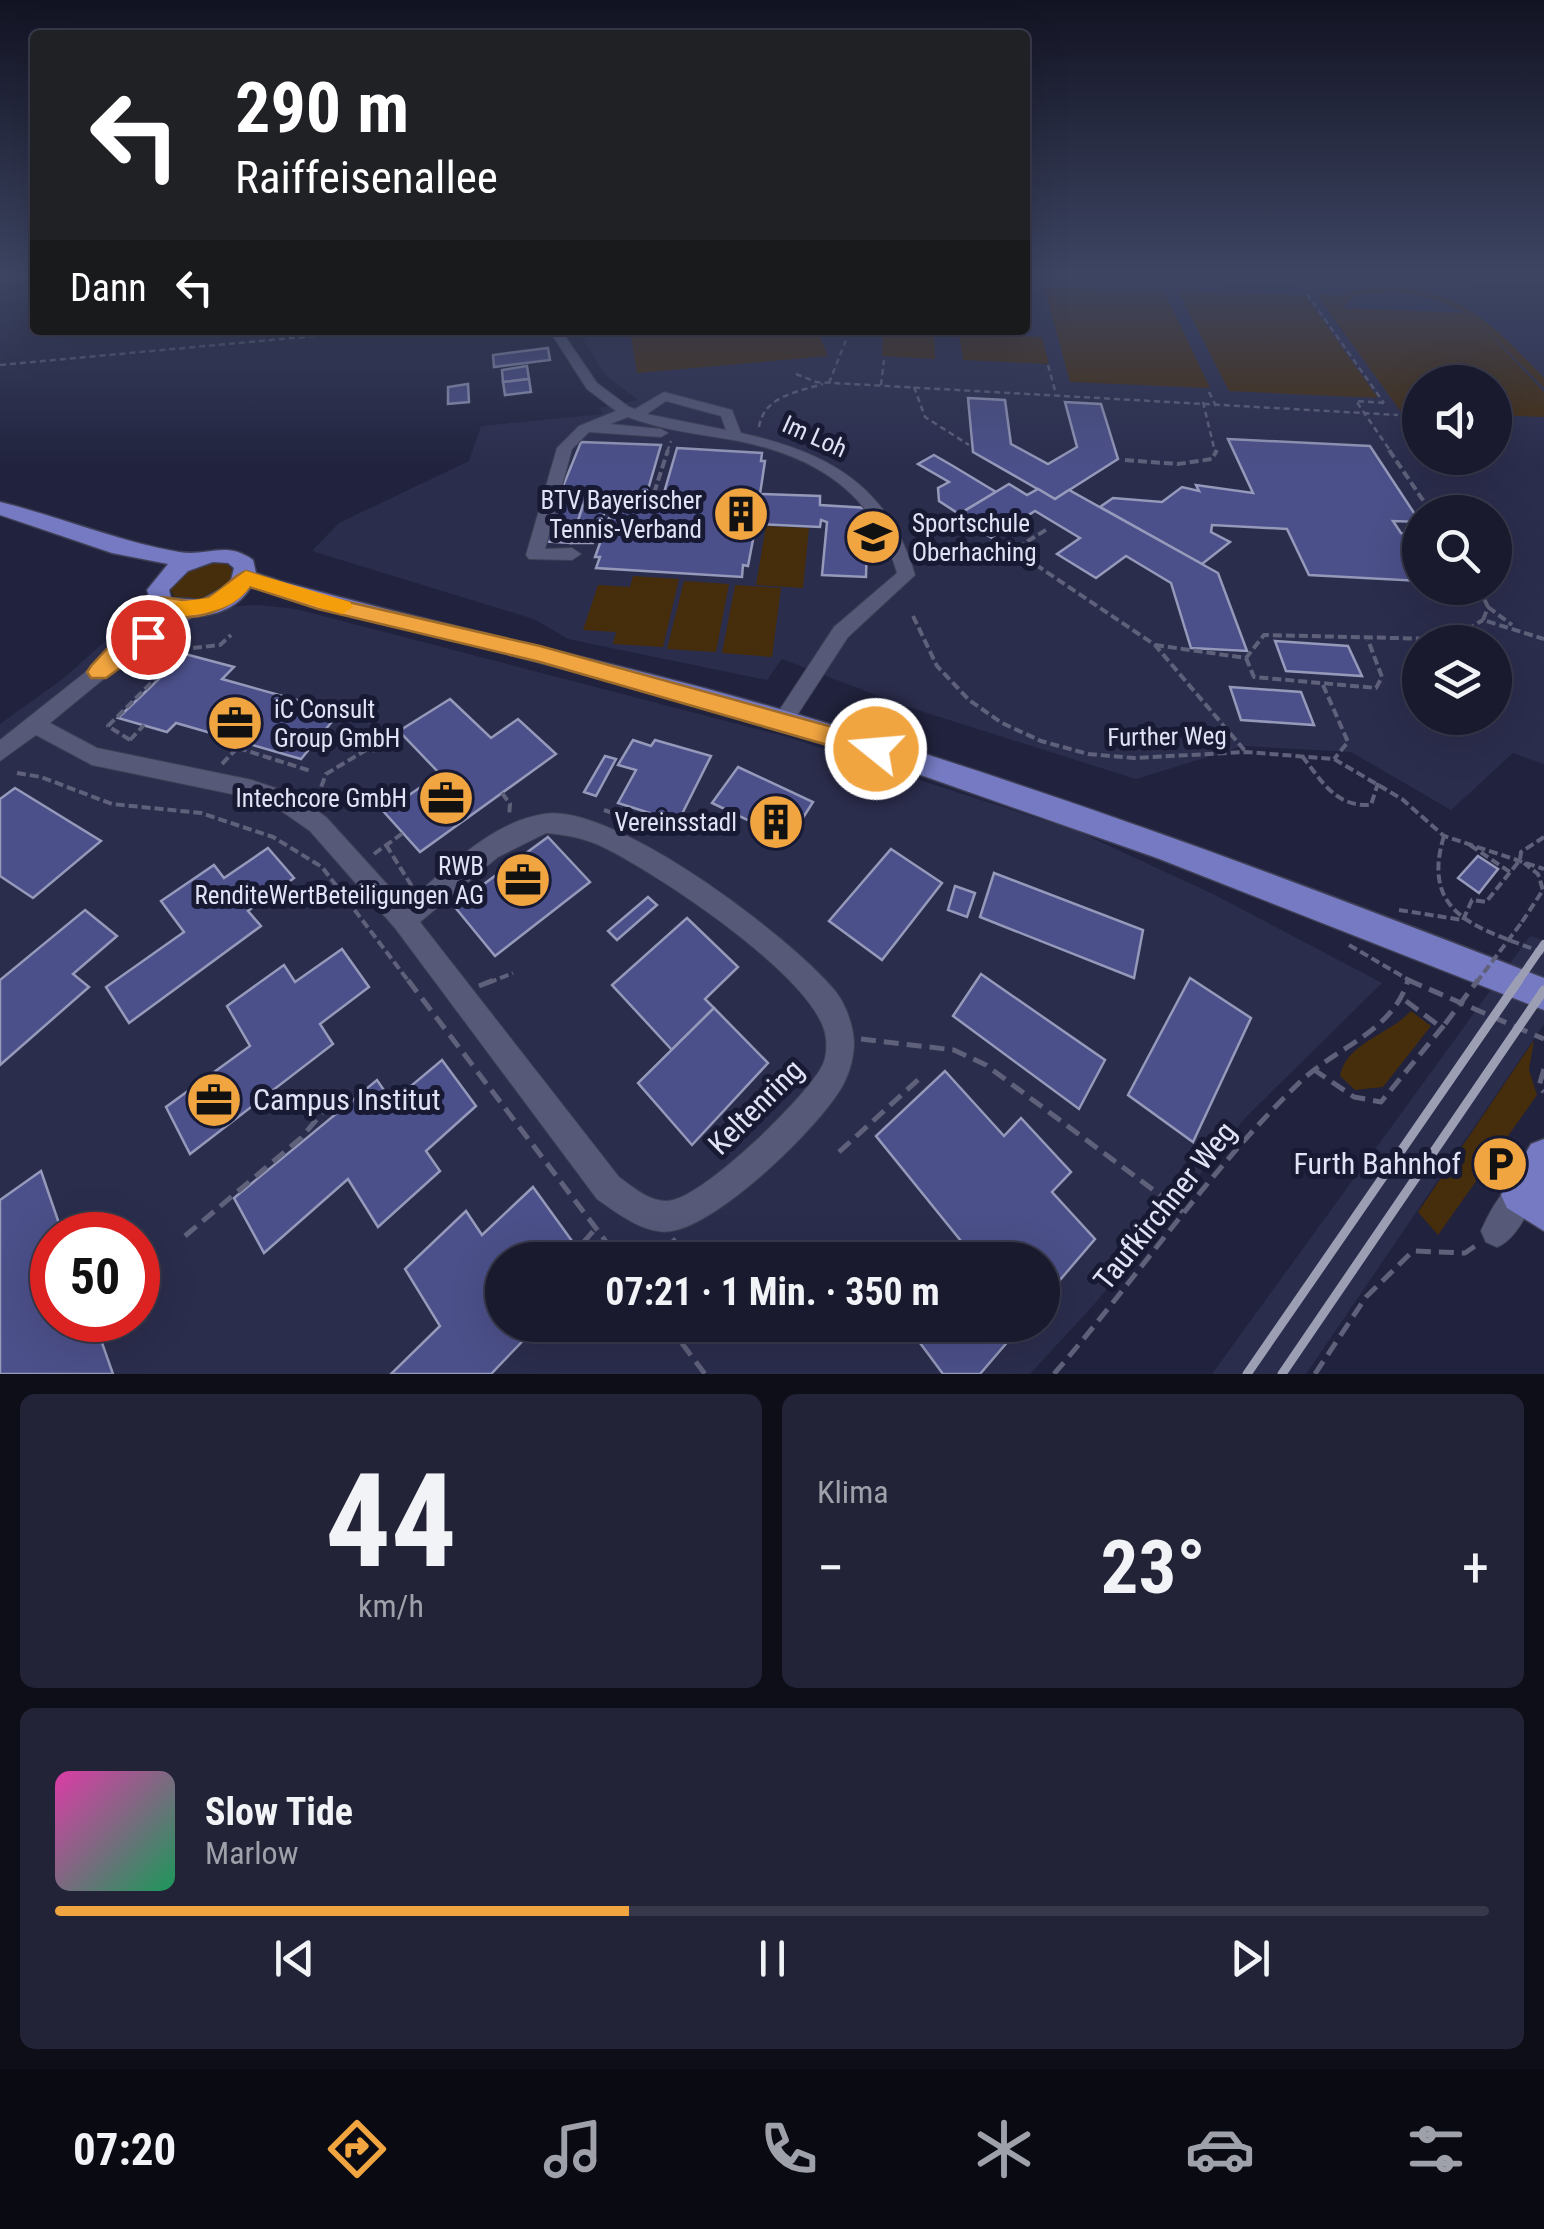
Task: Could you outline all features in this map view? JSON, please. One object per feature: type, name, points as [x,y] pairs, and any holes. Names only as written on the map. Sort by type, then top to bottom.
[{"type":"main road","points":[[0,508],[120,548],[189,561],[212,555],[233,556],[246,564],[238,587]]},
{"type":"main road","points":[[120,548],[174,609],[194,610],[238,587],[458,632],[782,720],[1139,837],[1544,994]]},
{"type":"main road","points":[[161,592],[189,561]]},
{"type":"street","name":"Im Loh","points":[[561,339],[583,376],[606,398],[633,413],[687,429],[761,442],[812,460],[852,484],[889,522],[901,549],[906,575],[842,632],[782,720]]},
{"type":"street","points":[[572,554],[535,555],[571,438],[664,396],[727,413],[736,436]]},
{"type":"street","points":[[593,426],[665,439]]},
{"type":"street","points":[[98,672],[161,592]]},
{"type":"street","points":[[0,752],[98,672],[194,610]]},
{"type":"street","name":"Keltenring","points":[[36,725],[92,756],[209,779],[285,801],[318,824],[358,865],[414,912],[464,998],[608,1188],[640,1210],[673,1216],[708,1198],[808,1110],[836,1072],[840,1039]]},
{"type":"street","points":[[414,912],[507,838],[548,822],[582,828],[629,848],[730,915],[789,964],[830,1006],[840,1039]]},
{"type":"street","points":[[1498,1231],[1538,1180]]},
{"type":"path","points":[[0,365],[280,339]]},
{"type":"path","points":[[761,442],[759,416],[768,404],[829,383],[846,339]]},
{"type":"path","points":[[1339,339],[1384,402],[1356,401],[1419,495]]},
{"type":"path","points":[[881,386],[884,360]]},
{"type":"path","points":[[1048,365],[1056,394]]},
{"type":"path","points":[[796,374],[829,383],[1398,414]]},
{"type":"path","points":[[914,387],[925,418],[969,446]]},
{"type":"path","points":[[1209,392],[1216,406]]},
{"type":"path","points":[[1125,460],[1178,464],[1212,459],[1216,450],[1203,402]]},
{"type":"path","points":[[654,494],[665,439]]},
{"type":"path","points":[[1005,555],[1049,528]]},
{"type":"path","points":[[1014,550],[1155,645],[1246,752]]},
{"type":"path","points":[[1048,572],[1054,566]]},
{"type":"path","points":[[1487,605],[1515,628]]},
{"type":"path","points":[[1483,620],[1488,608]]},
{"type":"path","name":"Further Weg","points":[[914,616],[936,666],[969,700],[1002,723],[1041,741],[1088,754],[1134,758],[1246,752],[1334,760],[1378,783],[1444,836],[1544,869]]},
{"type":"path","points":[[1473,625],[1483,620],[1544,639]]},
{"type":"path","points":[[130,740],[108,726],[184,649],[220,645],[230,635]]},
{"type":"path","points":[[1246,658],[1264,635],[1402,639]]},
{"type":"path","points":[[1246,658],[1254,677],[1376,688],[1382,677],[1366,638]]},
{"type":"path","points":[[1155,645],[1246,658]]},
{"type":"path","points":[[1323,685],[1348,742],[1334,760]]},
{"type":"path","points":[[209,779],[243,742]]},
{"type":"path","points":[[325,798],[320,790],[326,774],[371,747]]},
{"type":"path","points":[[238,748],[311,771]]},
{"type":"path","points":[[1301,754],[1332,796],[1346,804],[1371,805],[1378,783]]},
{"type":"path","points":[[18,773],[34,773],[78,794],[112,804],[184,810],[240,821],[274,834],[322,867],[606,1242]]},
{"type":"path","points":[[604,810],[643,823]]},
{"type":"path","points":[[358,865],[403,833]]},
{"type":"path","points":[[1444,836],[1433,863],[1434,872],[1451,907],[1463,920]]},
{"type":"path","points":[[1463,920],[1472,900],[1486,902],[1520,860],[1521,852],[1544,837]]},
{"type":"path","points":[[1466,842],[1510,872]]},
{"type":"path","points":[[386,845],[414,912]]},
{"type":"path","points":[[1313,1070],[1349,1095],[1372,1103],[1382,1102],[1444,1026],[1543,890],[1538,874],[1520,860]]},
{"type":"path","points":[[1391,908],[1463,920],[1544,953]]},
{"type":"path","points":[[464,998],[484,982],[513,973]]},
{"type":"path","points":[[1444,1026],[1406,1000],[1408,980],[1544,1038]]},
{"type":"path","name":"Taufkirchner Weg","points":[[1054,1374],[1104,1318],[1183,1212],[1313,1070],[1395,1013],[1406,1000]]},
{"type":"path","points":[[840,1039],[888,1040],[954,1050],[986,1065],[1183,1212]]},
{"type":"path","points":[[1544,1069],[1538,1086],[1544,1091]]},
{"type":"path","points":[[839,1152],[920,1078]]},
{"type":"path","points":[[185,1236],[302,1138],[333,1100]]},
{"type":"path","points":[[584,1242],[596,1228]]},
{"type":"path","points":[[1315,1374],[1366,1297],[1413,1251],[1465,1253],[1498,1231]]},
{"type":"path","points":[[681,1342],[705,1374]]},
{"type":"shaded area","name":"Sportschule Oberhaching","points":[[584,339],[1544,339],[1544,764],[1513,753],[1451,810],[1351,752],[1243,746],[1136,779],[905,706],[782,659],[767,680],[568,639],[534,619],[312,551],[339,523],[469,461],[481,426],[603,414],[599,408],[638,400],[606,376]]},
{"type":"shaded area","points":[[631,339],[821,339],[828,356],[637,373]]},
{"type":"shaded area","points":[[883,339],[934,339],[935,359],[882,356]]},
{"type":"shaded area","points":[[960,339],[1043,339],[1049,364],[963,360]]},
{"type":"shaded area","points":[[1058,339],[1187,339],[1210,388],[1070,382]]},
{"type":"shaded area","points":[[1203,339],[1336,339],[1378,398],[1229,391]]},
{"type":"shaded area","points":[[1349,339],[1495,339],[1544,392],[1544,417],[1512,416],[1512,365],[1402,365],[1402,413]]},
{"type":"shaded area","points":[[1496,339],[1506,339],[1544,378],[1544,388]]},
{"type":"shaded area","points":[[766,526],[809,528],[803,588],[756,585]]},
{"type":"shaded area","points":[[211,562],[227,564],[234,572],[218,593],[192,600],[174,597],[170,587],[184,570]]},
{"type":"shaded area","points":[[633,576],[679,579],[663,647],[613,644],[616,632],[583,630],[598,585],[630,587]]},
{"type":"shaded area","points":[[684,581],[729,584],[716,652],[667,649]]},
{"type":"shaded area","points":[[735,585],[781,588],[772,657],[722,653]]},
{"type":"shaded area","points":[[238,606],[296,609],[787,737],[1077,831],[1215,895],[1382,983],[1246,1117],[1060,1341],[1060,1242],[485,1242],[485,1342],[1059,1342],[1030,1374],[0,1374],[0,724],[64,678],[139,611],[177,623]]},
{"type":"shaded area","points":[[1530,936],[1544,940],[1544,1024],[1306,1374],[1212,1374]]},
{"type":"shaded area","points":[[1411,1011],[1431,1026],[1383,1087],[1355,1090],[1340,1076],[1351,1055]]},
{"type":"shaded area","points":[[1534,1040],[1529,1070],[1537,1095],[1438,1235],[1418,1212]]},
{"type":"building","points":[[548,348],[550,360],[494,367],[493,355]]},
{"type":"building","points":[[527,366],[529,379],[503,382],[502,370]]},
{"type":"building","points":[[529,379],[531,392],[505,395],[503,382]]},
{"type":"building","points":[[468,384],[469,402],[448,404],[448,387]]},
{"type":"building","points":[[968,398],[1005,400],[1011,444],[1048,464],[1077,447],[1065,402],[1101,404],[1118,459],[1055,499],[973,452]]},
{"type":"building","points":[[1228,439],[1370,446],[1402,495],[1402,521],[1393,521],[1402,533],[1402,580],[1309,575],[1287,529],[1212,525],[1211,532],[1230,542],[1202,564],[1100,507],[1113,498],[1162,502],[1182,487],[1199,491],[1196,485],[1253,493]]},
{"type":"building","points":[[581,442],[661,445],[647,493],[561,491]]},
{"type":"building","name":"BTV Bayerischer Tennis-Verband","points":[[677,448],[762,453],[761,461],[765,461],[760,494],[820,496],[820,505],[868,508],[866,577],[822,575],[827,522],[821,520],[820,527],[756,524],[742,577],[596,568],[600,557],[595,557],[609,518],[614,518],[617,508],[659,510]]},
{"type":"building","points":[[934,455],[996,492],[959,514],[939,501],[938,488],[949,482],[918,464]]},
{"type":"building","points":[[1009,484],[1027,495],[1038,489],[1055,499],[1069,490],[1218,573],[1247,651],[1191,648],[1171,583],[1126,556],[1096,578],[1057,554],[1080,538],[1035,511],[992,538],[956,516]]},
{"type":"building","points":[[594,492],[612,492],[607,506],[590,505]]},
{"type":"building","points":[[556,496],[586,497],[571,543],[539,541]]},
{"type":"building","points":[[583,505],[607,506],[593,543],[571,543]]},
{"type":"building","points":[[1275,641],[1348,646],[1362,676],[1286,671]]},
{"type":"building","points":[[185,654],[234,667],[222,679],[340,712],[301,759],[176,723],[167,732],[118,718]]},
{"type":"building","points":[[1230,687],[1301,692],[1314,725],[1241,720]]},
{"type":"building","points":[[450,699],[491,738],[518,719],[556,754],[420,852],[384,812],[440,774],[399,731]]},
{"type":"building","points":[[384,731],[392,740],[374,751],[366,742]]},
{"type":"building","points":[[633,740],[651,746],[655,740],[711,756],[678,822],[618,803],[636,770],[618,765]]},
{"type":"building","points":[[605,756],[616,759],[596,796],[584,792]]},
{"type":"building","name":"Vereinsstadl","points":[[738,767],[813,802],[789,840],[712,803]]},
{"type":"building","points":[[15,788],[101,841],[33,898],[0,876],[0,799]]},
{"type":"building","points":[[548,837],[590,882],[495,956],[454,906]]},
{"type":"building","points":[[268,848],[294,878],[248,911],[261,926],[129,1023],[106,987],[184,932],[161,901],[214,865],[224,878]]},
{"type":"building","points":[[891,849],[942,883],[882,960],[829,921]]},
{"type":"building","points":[[1478,856],[1498,869],[1479,893],[1458,878]]},
{"type":"building","points":[[994,873],[1143,930],[1134,978],[980,917]]},
{"type":"building","points":[[955,886],[975,893],[967,917],[948,910]]},
{"type":"building","points":[[648,897],[657,905],[617,940],[608,931]]},
{"type":"building","points":[[85,910],[117,936],[73,974],[89,987],[0,1065],[0,980]]},
{"type":"building","points":[[687,918],[738,967],[705,999],[714,1008],[672,1050],[612,985]]},
{"type":"building","points":[[342,949],[369,987],[320,1024],[333,1044],[190,1154],[166,1107],[250,1046],[227,1006],[284,965],[295,982]]},
{"type":"building","points":[[981,974],[1105,1060],[1079,1109],[953,1016]]},
{"type":"building","points":[[1190,978],[1251,1018],[1193,1142],[1128,1095]]},
{"type":"building","points":[[714,1008],[768,1063],[692,1145],[638,1083]]},
{"type":"building","points":[[442,1060],[476,1106],[426,1151],[440,1171],[378,1227],[348,1179],[264,1253],[234,1198],[377,1080],[392,1102]]},
{"type":"building","points":[[945,1071],[1004,1136],[1021,1118],[1071,1172],[1052,1192],[1095,1239],[1060,1280],[1060,1242],[962,1242],[876,1136]]},
{"type":"building","points":[[41,1171],[55,1212],[30,1212],[30,1342],[102,1342],[113,1374],[0,1374],[0,1200]]},
{"type":"building","points":[[533,1187],[572,1241],[485,1242],[485,1342],[522,1342],[491,1374],[391,1374],[440,1326],[405,1269],[466,1211],[482,1235]]},
{"type":"building","points":[[919,1342],[1007,1342],[980,1374],[943,1374]]},
{"type":"railway","points":[[1517,983],[1544,944]]},
{"type":"railway","points":[[1247,1374],[1519,980]]},
{"type":"railway","points":[[1282,1374],[1544,990]]},
{"type":"slow traffic","points":[[177,610],[214,604],[238,590],[246,578],[342,607]]},
{"type":"place","name":"BTV Bayerischer Tennis-Verband","points":[[741,514]]},
{"type":"place","name":"Sportschule Oberhaching","points":[[873,537]]},
{"type":"place","name":"iC Consult Group GmbH","points":[[235,723]]},
{"type":"place","name":"Intechcore GmbH","points":[[446,798]]},
{"type":"place","name":"Vereinsstadl","points":[[776,822]]},
{"type":"place","name":"RWB RenditeWertBeteiligungen AG","points":[[523,880]]},
{"type":"place","name":"Campus Institut","points":[[214,1100]]},
{"type":"place","name":"Furth Bahnhof","points":[[1500,1164]]},
{"type":"route","points":[[148,637],[98,672],[161,603],[174,609],[204,608],[238,590],[246,578],[318,602],[458,632],[876,749]]}]
